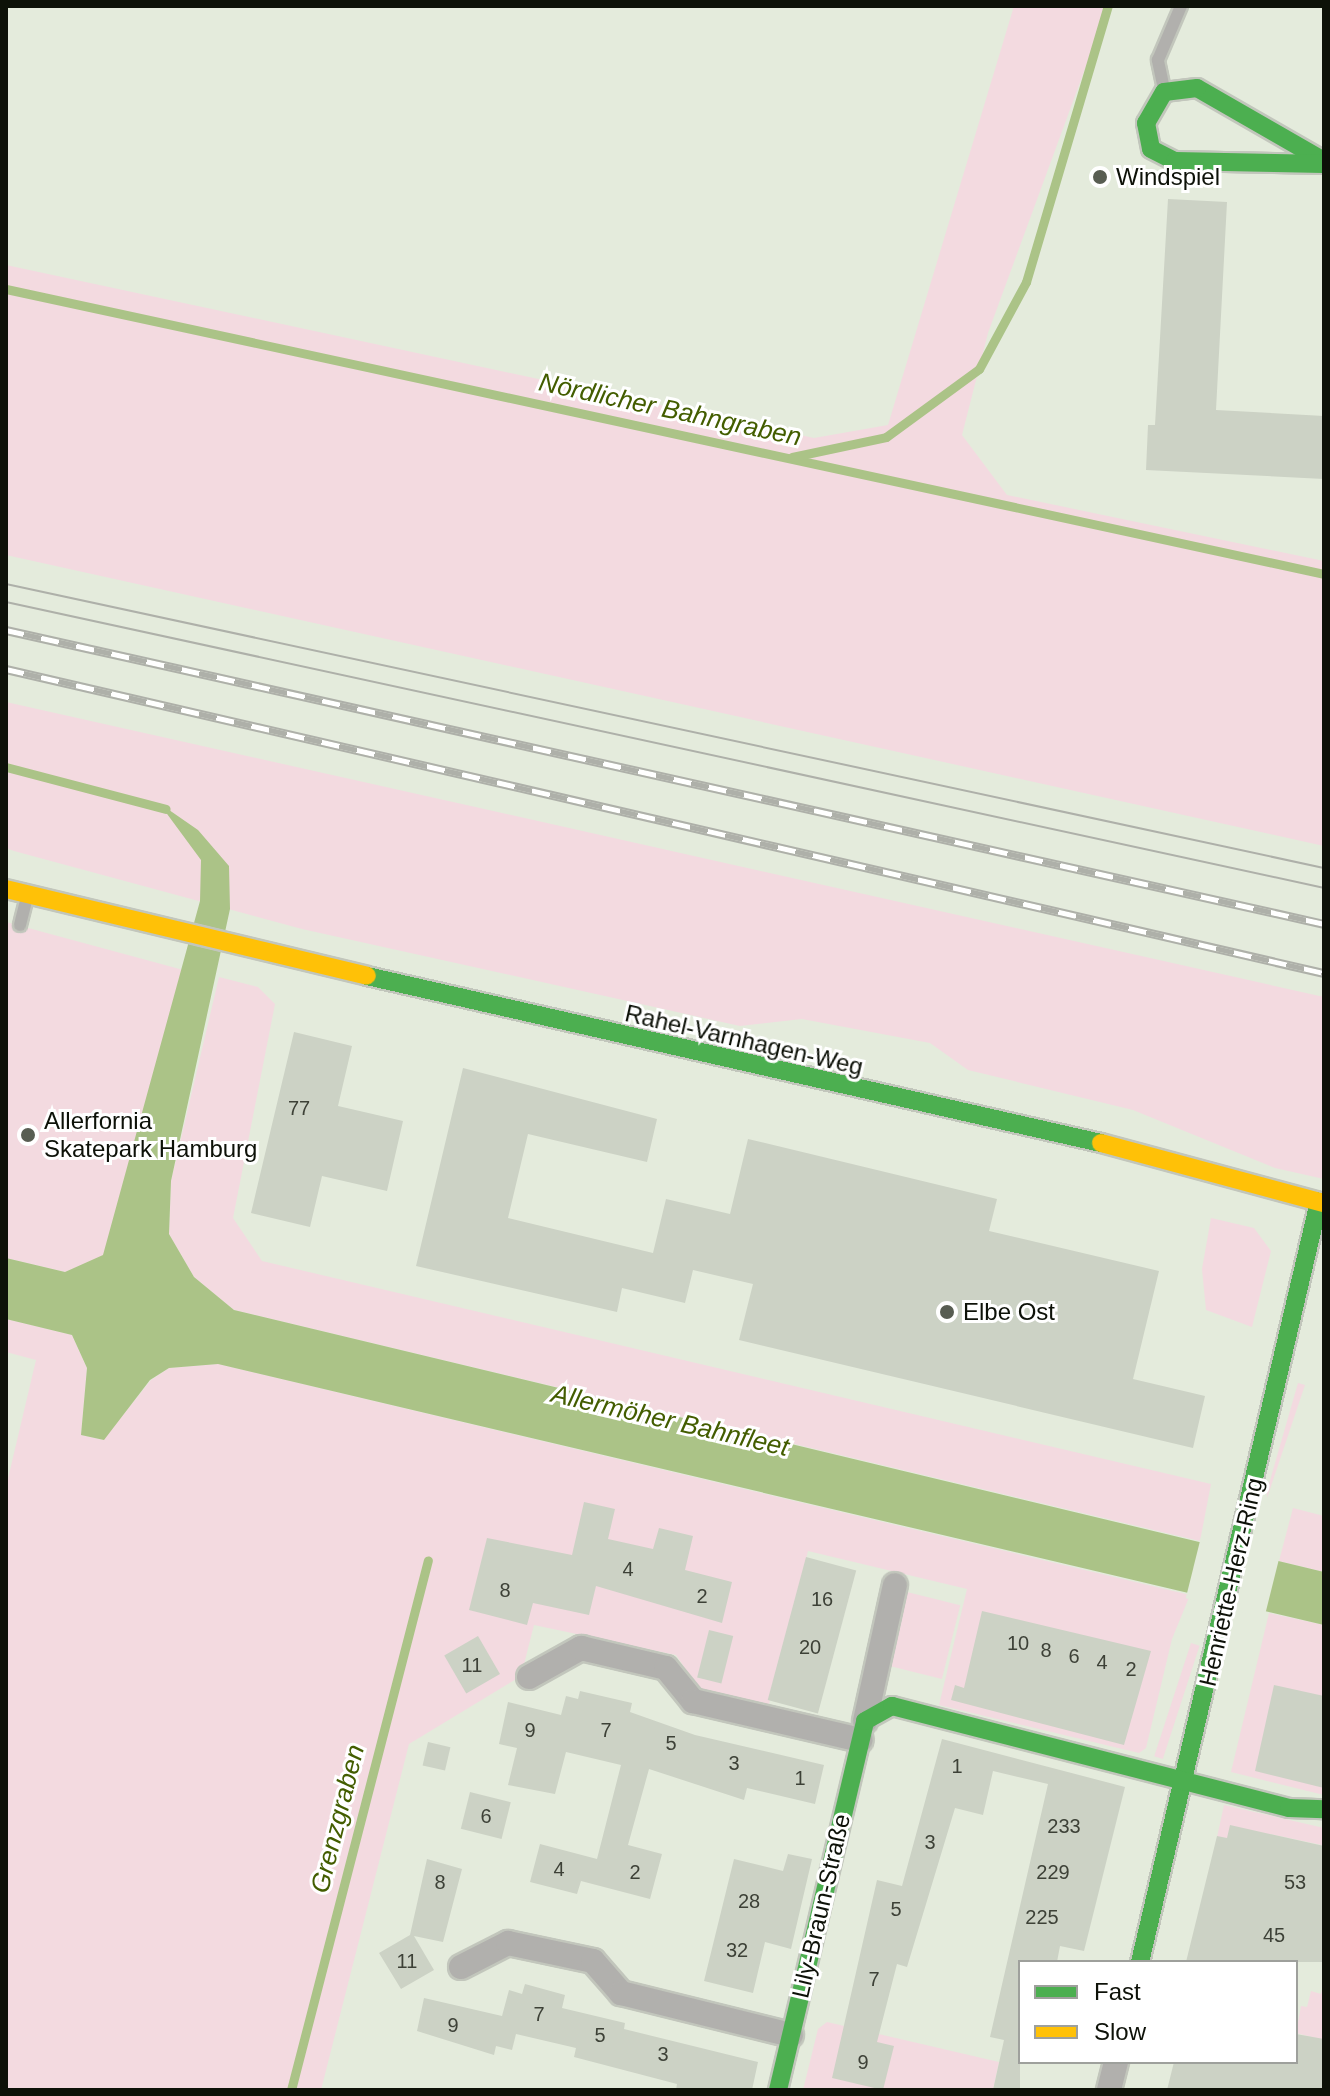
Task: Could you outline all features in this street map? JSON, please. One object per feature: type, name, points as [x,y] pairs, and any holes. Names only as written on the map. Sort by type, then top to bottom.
[{"type":"street","points":[[1197,88],[1324,162],[1175,161],[1151,149],[1146,123],[1164,92],[1197,88]]},
{"type":"street","name":"Rahel-Varnhagen-Weg","points":[[6,889],[732,1064],[1077,1136],[1322,1202]]},
{"type":"street","name":"Henriette-Herz-Ring","points":[[1140,1960],[1322,1202]]},
{"type":"street","name":"Lily-Braun-Straße","points":[[778,2090],[895,1585]]},
{"type":"street","points":[[529,1677],[581,1648],[666,1668],[693,1701],[864,1721],[892,1706],[1289,1808],[1324,1809]]},
{"type":"street","points":[[461,1967],[508,1943],[593,1961],[621,1993],[791,2035]]},
{"type":"street","points":[[1109,2090],[1116,2064]]},
{"type":"lane","points":[[1164,92],[1158,60],[1181,6]]},
{"type":"lane","points":[[20,925],[28,894]]},
{"type":"shaded area","points":[[1014,6],[1108,6],[988,333],[962,435],[1007,495],[1324,561],[1324,846],[6,555],[6,265],[814,438],[888,425]]},
{"type":"shaded area","points":[[6,702],[1324,997],[1324,1179],[1275,1168],[1133,1110],[968,1070],[930,1043],[802,1019],[740,1026],[302,929],[14,851],[6,848]]},
{"type":"shaded area","points":[[6,922],[187,971],[103,1256],[65,1272],[6,1258]]},
{"type":"shaded area","points":[[219,977],[258,987],[275,1004],[233,1218],[262,1261],[1211,1484],[1200,1541],[234,1310],[194,1277],[169,1234],[171,1181]]},
{"type":"shaded area","points":[[1211,1218],[1254,1228],[1271,1251],[1252,1327],[1206,1310],[1202,1269]]},
{"type":"shaded area","points":[[6,1319],[72,1335],[87,1368],[81,1435],[103,1440],[151,1380],[169,1368],[218,1364],[1190,1595],[1172,1639],[1146,1748],[1139,1753],[939,1705],[967,1589],[808,1551],[768,1708],[699,1689],[676,1655],[534,1625],[521,1676],[409,1744],[321,2090],[6,2090],[6,1487],[36,1360],[6,1352]]},
{"type":"shaded area","points":[[1298,1383],[1305,1385],[1267,1498],[1267,1491]]},
{"type":"shaded area","points":[[1293,1508],[1324,1516],[1324,1572],[1279,1561]]},
{"type":"shaded area","points":[[903,1591],[960,1605],[942,1679],[885,1665]]},
{"type":"shaded area","points":[[1269,1613],[1324,1625],[1324,1795],[1231,1772]]},
{"type":"shaded area","points":[[1191,1643],[1200,1646],[1163,1759],[1154,1756]]},
{"type":"shaded area","points":[[1224,1805],[1324,1828],[1322,1845],[1270,1834],[1264,1858],[1190,1960]]},
{"type":"shaded area","points":[[1324,1982],[1324,2040],[1298,2034],[1301,2006],[1307,2007],[1311,1991],[1321,1994]]},
{"type":"shaded area","points":[[827,2022],[999,2062],[993,2090],[803,2090],[818,2029]]},
{"type":"water","name":"Allermöher Bahnfleet","points":[[159,803],[198,830],[229,866],[230,909],[171,1181],[169,1234],[194,1277],[234,1310],[1324,1572],[1324,1625],[218,1364],[169,1368],[150,1380],[104,1440],[81,1435],[87,1368],[72,1335],[6,1319],[6,1258],[65,1272],[103,1255],[200,901],[201,860]]},
{"type":"pier","points":[[1201,1537],[1280,1557],[1264,1618],[1186,1598]]},
{"type":"building","points":[[1168,199],[1227,202],[1216,410],[1324,416],[1324,479],[1146,470],[1148,425],[1155,425]]},
{"type":"building","points":[[294,1032],[352,1046],[338,1106],[403,1121],[387,1191],[322,1176],[310,1227],[251,1213]]},
{"type":"building","name":"Elbe Ost","points":[[463,1068],[657,1119],[647,1162],[528,1134],[508,1218],[653,1253],[666,1199],[730,1214],[748,1139],[997,1199],[989,1231],[1159,1271],[1133,1379],[1205,1396],[1193,1448],[739,1340],[753,1284],[693,1270],[685,1303],[622,1288],[617,1312],[416,1266]]},
{"type":"building","points":[[584,1502],[615,1509],[608,1539],[653,1549],[659,1528],[693,1536],[685,1570],[732,1582],[722,1623],[596,1586],[589,1615],[533,1603],[527,1625],[469,1610],[487,1538],[572,1555]]},
{"type":"building","points":[[806,1557],[856,1570],[818,1713],[768,1700]]},
{"type":"building","points":[[982,1611],[1151,1651],[1124,1745],[951,1700],[955,1685],[964,1688]]},
{"type":"building","points":[[709,1630],[733,1636],[721,1684],[697,1678]]},
{"type":"building","points":[[478,1636],[500,1674],[466,1694],[444,1656]]},
{"type":"building","points":[[1274,1685],[1324,1696],[1324,1788],[1255,1771]]},
{"type":"building","points":[[580,1691],[632,1703],[630,1712],[695,1735],[824,1765],[815,1804],[747,1788],[744,1800],[649,1769],[628,1845],[662,1854],[650,1899],[581,1881],[577,1894],[530,1882],[540,1844],[597,1859],[621,1765],[566,1752],[555,1794],[508,1785],[517,1748],[499,1744],[508,1702],[561,1715],[566,1696],[578,1699]]},
{"type":"building","points":[[942,1739],[1125,1787],[1084,1951],[1060,1946],[1057,1960],[1018,1960],[1020,2090],[993,2090],[1004,2040],[990,2037],[1048,1784],[993,1771],[983,1815],[955,1808],[907,1967],[897,1964],[877,2042],[894,2046],[883,2090],[832,2078],[877,1880],[902,1886]]},
{"type":"building","points":[[428,1742],[450,1747],[445,1771],[423,1765]]},
{"type":"building","points":[[470,1792],[511,1802],[502,1839],[461,1829]]},
{"type":"building","points":[[1230,1825],[1324,1846],[1324,1962],[1186,1960],[1217,1836],[1227,1838]]},
{"type":"building","points":[[788,1854],[812,1859],[791,1949],[765,1942],[753,1993],[704,1981],[734,1859],[783,1871]]},
{"type":"building","points":[[427,1859],[462,1869],[443,1942],[414,1936],[434,1970],[401,1989],[379,1953],[410,1935]]},
{"type":"building","points":[[525,1984],[565,1995],[562,2008],[625,2023],[624,2029],[758,2062],[752,2090],[676,2090],[677,2084],[574,2057],[576,2048],[516,2034],[512,2050],[496,2046],[494,2055],[417,2031],[424,1998],[502,2016],[509,1990],[522,1994]]},
{"type":"building","points":[[1298,2034],[1324,2039],[1324,2090],[1167,2090],[1174,2064],[1298,2064]]},
{"type":"waterway","points":[[792,457],[886,437],[979,369],[1026,282],[1108,6]]},
{"type":"waterway","name":"Nördlicher Bahngraben","points":[[6,289],[1324,574]]},
{"type":"waterway","points":[[6,767],[166,809]]},
{"type":"waterway","name":"Grenzgraben","points":[[291,2090],[428,1560]]},
{"type":"tram line","points":[[6,584],[1324,868]]},
{"type":"tram line","points":[[6,602],[1324,888]]},
{"type":"railway","points":[[6,630],[1324,924]]},
{"type":"railway","points":[[6,669],[1324,973]]},
{"type":"traffic: fast","points":[[1324,161],[1197,88],[1164,92],[1146,123],[1151,149],[1175,161],[1324,164]]},
{"type":"traffic: fast","points":[[367,976],[1101,1143]]},
{"type":"traffic: fast","points":[[1140,1960],[1319,1202]]},
{"type":"traffic: fast","points":[[778,2090],[865,1721],[892,1706],[1289,1808],[1324,1809]]},
{"type":"traffic: slow","points":[[6,889],[367,976]]},
{"type":"traffic: slow","points":[[1101,1143],[1324,1203]]},
{"type":"place","name":"Windspiel","points":[[1100,177]]},
{"type":"place","name":"Allerfornia Skatepark Hamburg","points":[[28,1135]]},
{"type":"place","name":"Elbe Ost","points":[[947,1312]]}]
